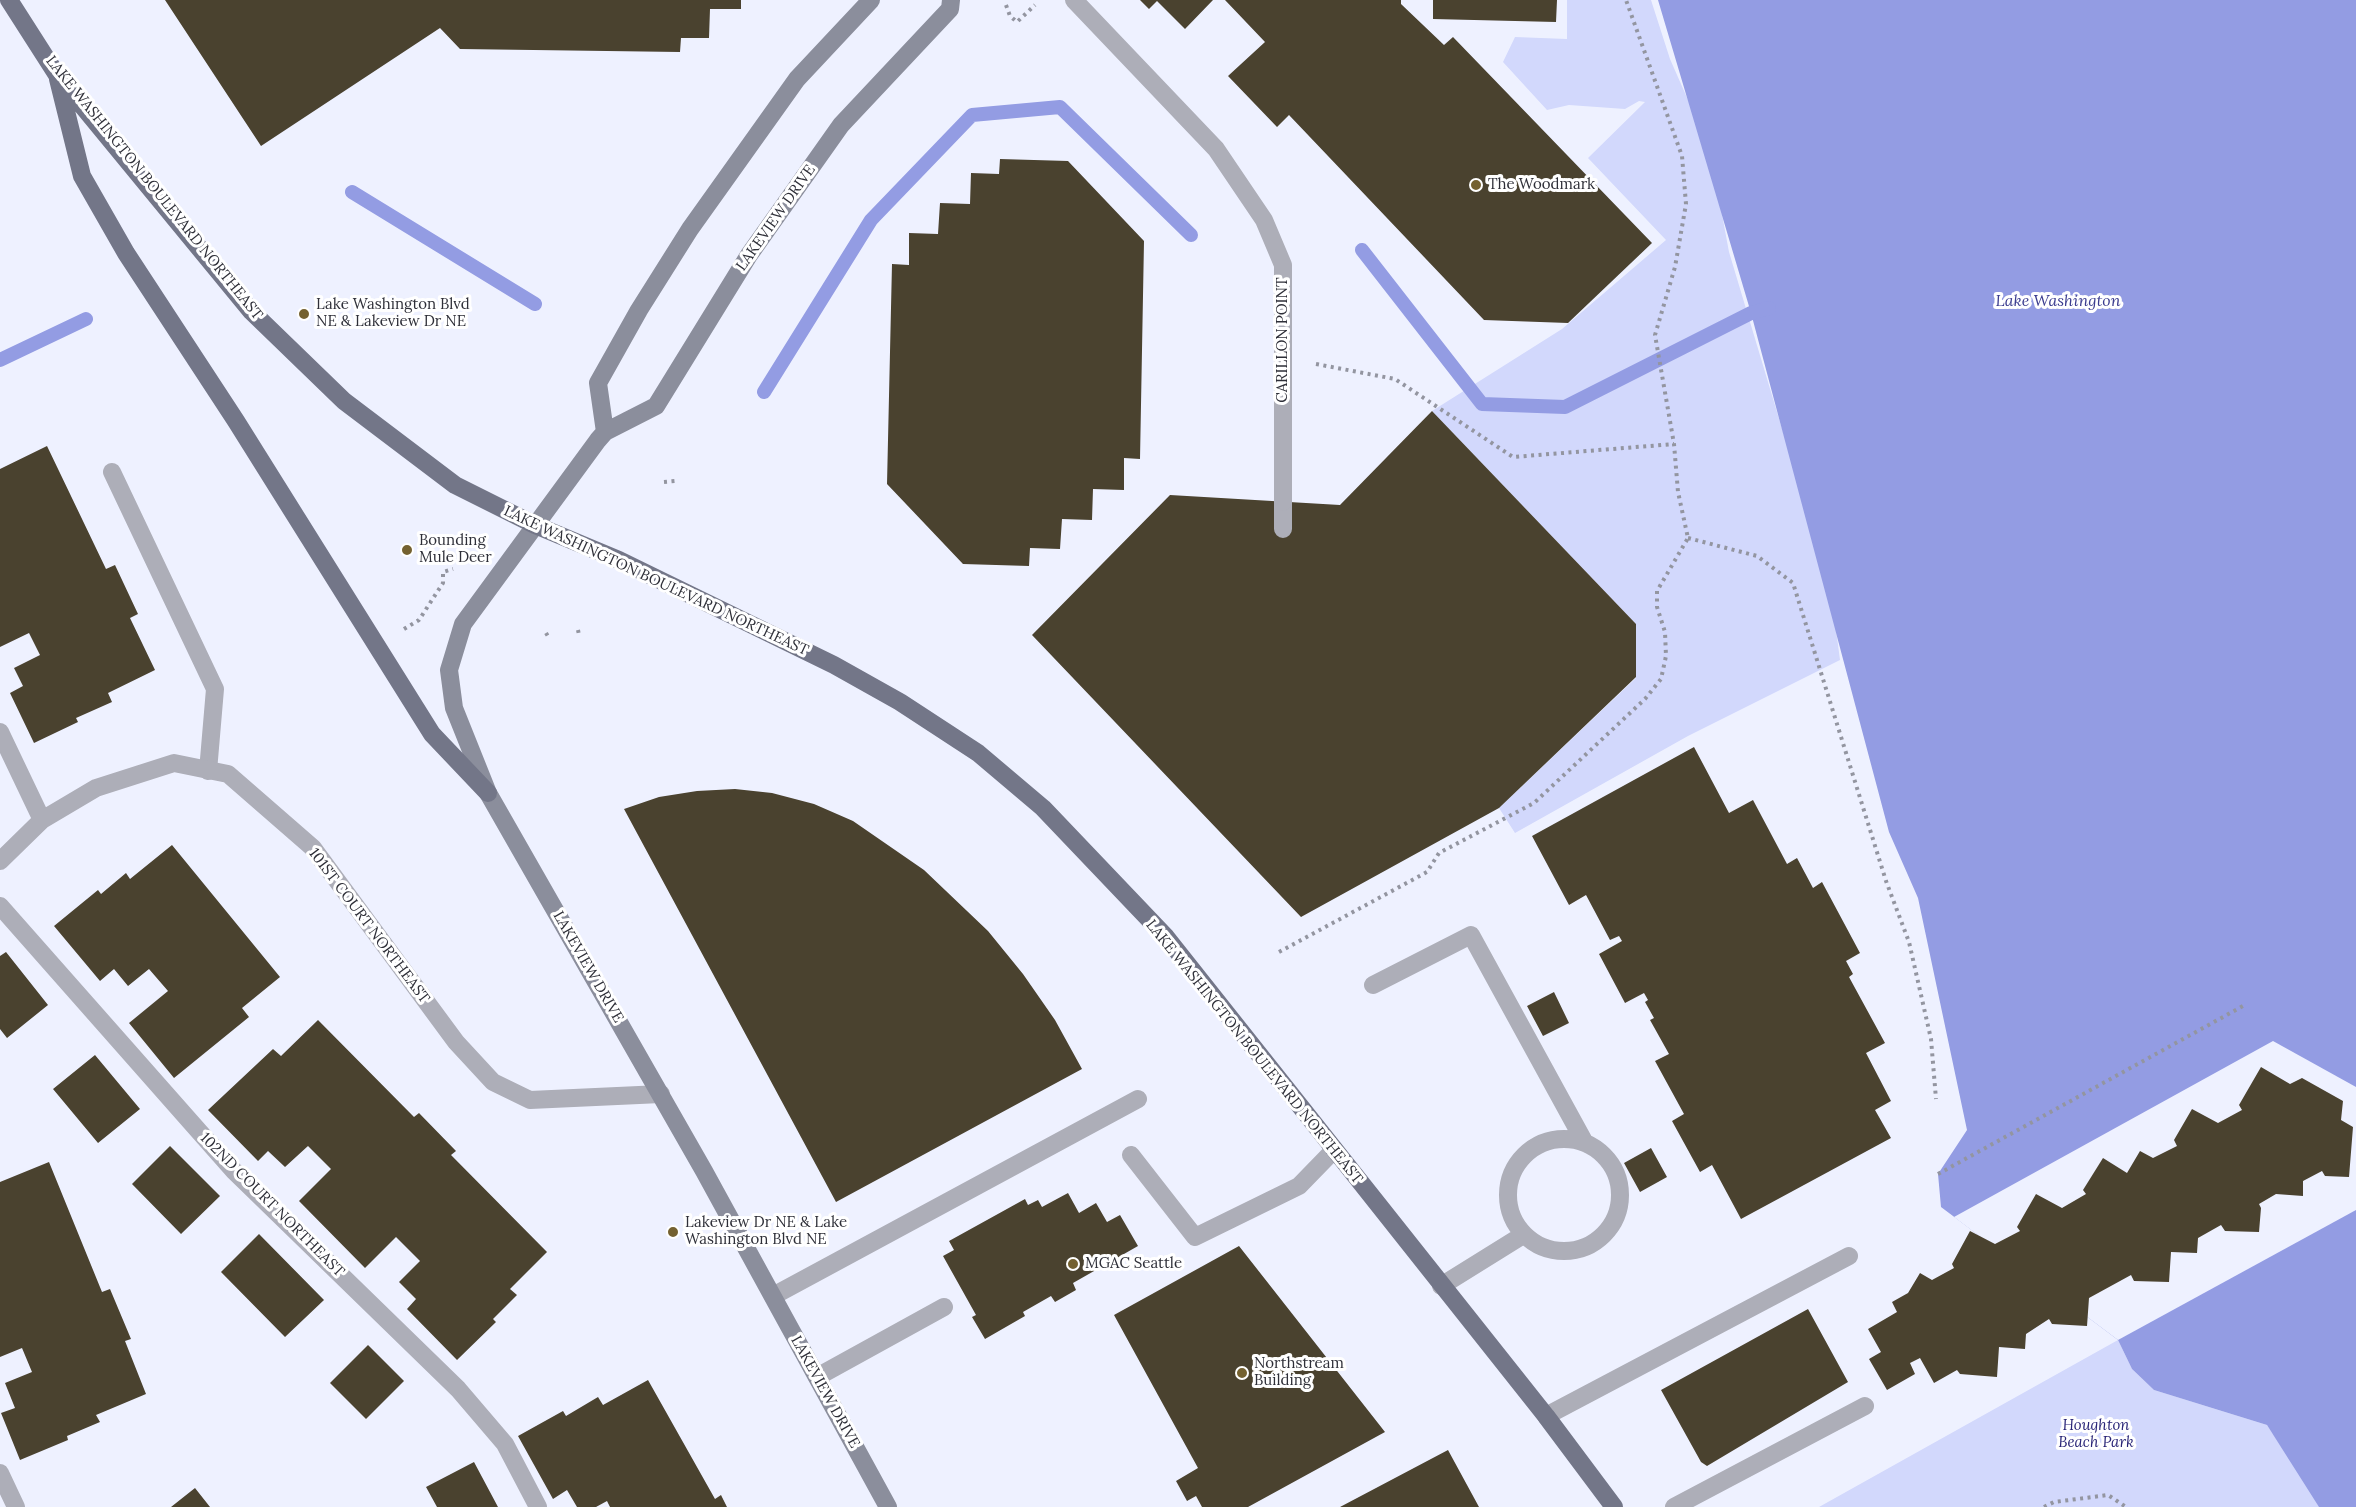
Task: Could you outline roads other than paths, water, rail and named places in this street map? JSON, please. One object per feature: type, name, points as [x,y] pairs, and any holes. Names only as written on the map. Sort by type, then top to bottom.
[{"type":"main road","name":"LAKE WASHINGTON BOULEVARD NORTHEAST","points":[[9,0],[57,75],[251,311],[344,401],[455,484],[535,525],[619,560],[834,664],[900,702],[978,753],[1043,808],[1166,938],[1546,1416],[1614,1507]]},
{"type":"main road","points":[[57,75],[82,176],[126,253],[243,432],[432,734],[488,793]]},
{"type":"street","points":[[604,432],[598,383],[639,310],[690,228],[797,80],[871,0]]},
{"type":"street","name":"LAKEVIEW DRIVE","points":[[888,1507],[661,1094],[488,793],[454,708],[449,670],[463,624],[604,432],[656,406],[749,255],[841,125],[950,9],[951,0]]},
{"type":"street","name":"CARILLON POINT","points":[[1074,0],[1216,148],[1264,219],[1283,266],[1283,529]]},
{"type":"street","points":[[112,472],[215,689],[208,771]]},
{"type":"street","points":[[0,732],[42,820]]},
{"type":"street","name":"101ST COURT NORTHEAST","points":[[0,861],[42,820],[96,788],[174,763],[228,774],[313,848],[456,1042],[493,1082],[530,1100],[661,1094]]},
{"type":"street","name":"102ND COURT NORTHEAST","points":[[0,906],[234,1171],[458,1389],[505,1444],[538,1507]]},
{"type":"street","points":[[1373,985],[1471,935],[1585,1143]]},
{"type":"street","points":[[773,1296],[1138,1099]]},
{"type":"street","points":[[1566,1139],[1585,1143],[1602,1153],[1613,1168],[1620,1186],[1619,1205],[1613,1222],[1603,1236],[1588,1246],[1571,1251],[1554,1251],[1537,1245],[1523,1235],[1512,1219],[1507,1200],[1509,1182],[1517,1164],[1530,1149],[1548,1142],[1566,1139]]},
{"type":"street","points":[[1131,1155],[1195,1237],[1299,1186],[1334,1150]]},
{"type":"street","points":[[1441,1286],[1523,1235]]},
{"type":"street","points":[[1546,1416],[1850,1256]]},
{"type":"street","points":[[817,1377],[944,1307]]},
{"type":"street","points":[[1674,1507],[1865,1406]]},
{"type":"street","points":[[0,1473],[16,1507]]},
{"type":"water","name":"Lake Washington","points":[[1658,0],[2356,0],[2356,1507],[2319,1507],[2267,1425],[2154,1390],[2132,1369],[2118,1340],[1941,1207],[1938,1174],[1967,1130],[1918,898],[1889,832],[1751,313]]},
{"type":"waterway","points":[[764,392],[871,220],[972,115],[1060,107],[1191,235]]},
{"type":"waterway","points":[[352,192],[535,304]]},
{"type":"waterway","points":[[1362,250],[1482,404],[1565,407],[1751,313],[1769,308]]},
{"type":"waterway","points":[[0,360],[86,319]]},
{"type":"place","name":"The Woodmark","points":[[1476,185]]},
{"type":"place","name":"Lake Washington Blvd NE & Lakeview Dr NE","points":[[304,314]]},
{"type":"place","name":"Bounding Mule Deer","points":[[407,550]]},
{"type":"place","name":"Lakeview Dr NE & Lake Washington Blvd NE","points":[[673,1232]]},
{"type":"place","name":"MGAC Seattle","points":[[1073,1264]]},
{"type":"place","name":"Northstream Building","points":[[1242,1373]]},
{"type":"park label","name":"Houghton Beach Park","points":[[2096,1434]]}]
